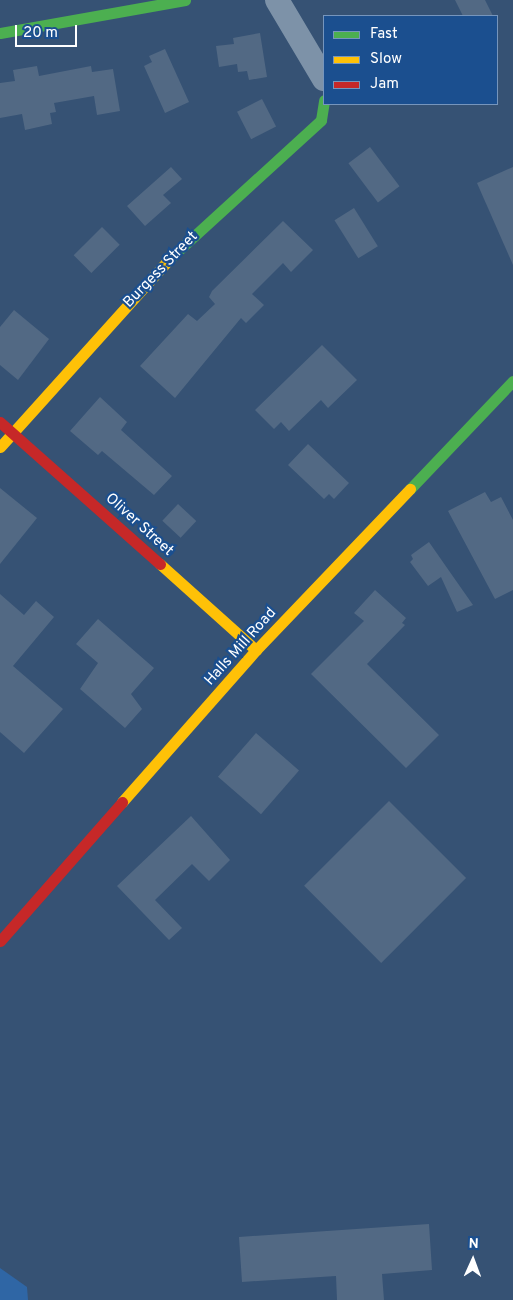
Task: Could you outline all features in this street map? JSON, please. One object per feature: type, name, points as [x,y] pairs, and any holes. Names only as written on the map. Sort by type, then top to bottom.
[{"type":"street","points":[[0,33],[185,0]]},
{"type":"street","points":[[278,0],[323,77]]},
{"type":"street","name":"Burgess Street","points":[[0,447],[166,262],[321,120],[323,105]]},
{"type":"street","name":"Halls Mill Road","points":[[0,941],[256,650],[513,380]]},
{"type":"street","name":"Oliver Street","points":[[0,422],[256,650]]},
{"type":"shaded area","points":[[0,1268],[27,1287],[28,1300],[0,1300]]},
{"type":"building","points":[[455,0],[485,0],[492,15],[462,15]]},
{"type":"building","points":[[260,33],[267,77],[249,80],[247,71],[238,72],[237,64],[219,67],[216,46],[234,44],[233,38]]},
{"type":"building","points":[[165,49],[189,102],[165,113],[144,66],[152,62],[149,56]]},
{"type":"building","points":[[37,66],[39,76],[91,66],[92,72],[113,69],[120,111],[97,115],[94,96],[54,103],[56,112],[50,113],[52,124],[25,130],[22,114],[0,118],[0,83],[15,81],[13,70]]},
{"type":"building","points":[[262,99],[276,127],[251,139],[237,112]]},
{"type":"building","points":[[370,147],[399,186],[378,202],[348,163]]},
{"type":"building","points":[[171,167],[182,179],[163,195],[171,203],[145,226],[127,206]]},
{"type":"building","points":[[513,167],[513,265],[477,183]]},
{"type":"building","points":[[354,208],[378,246],[358,258],[334,220]]},
{"type":"building","points":[[283,221],[313,250],[291,272],[283,263],[252,294],[264,305],[246,323],[241,318],[175,398],[140,366],[188,314],[197,321],[215,304],[209,297],[212,291]]},
{"type":"building","points":[[102,227],[120,245],[91,273],[74,255]]},
{"type":"building","points":[[14,310],[49,339],[18,380],[0,365],[0,327]]},
{"type":"building","points":[[322,345],[357,380],[328,408],[321,400],[289,431],[281,422],[274,429],[255,410]]},
{"type":"building","points":[[100,397],[127,422],[121,430],[172,476],[154,495],[102,451],[98,455],[70,431]]},
{"type":"building","points":[[308,444],[349,483],[334,499],[329,494],[324,499],[288,465]]},
{"type":"building","points":[[0,488],[37,518],[0,564]]},
{"type":"building","points":[[485,492],[491,502],[501,497],[513,520],[513,590],[495,599],[448,511]]},
{"type":"building","points":[[178,504],[196,521],[181,538],[162,521]]},
{"type":"building","points":[[429,542],[473,605],[457,612],[441,577],[428,586],[410,562],[413,559],[411,555]]},
{"type":"building","points":[[375,590],[406,618],[402,623],[405,625],[367,664],[439,735],[406,768],[311,674],[364,621],[354,613]]},
{"type":"building","points":[[0,594],[24,615],[36,601],[54,617],[13,666],[63,709],[24,753],[0,732]]},
{"type":"building","points":[[98,619],[154,668],[131,694],[142,709],[125,728],[80,689],[98,663],[76,644]]},
{"type":"building","points":[[256,733],[299,770],[261,814],[218,777]]},
{"type":"building","points":[[389,801],[466,878],[381,963],[304,886]]},
{"type":"building","points":[[191,816],[230,860],[209,881],[192,864],[155,900],[182,928],[169,940],[117,886]]},
{"type":"building","points":[[429,1224],[432,1270],[382,1274],[384,1300],[337,1300],[336,1276],[242,1282],[239,1237]]},
{"type":"traffic: fast","points":[[0,33],[185,0]]},
{"type":"traffic: fast","points":[[169,259],[321,120],[323,105]]},
{"type":"traffic: fast","points":[[410,489],[513,381]]},
{"type":"traffic: slow","points":[[0,447],[169,259]]},
{"type":"traffic: slow","points":[[122,802],[256,650],[410,489]]},
{"type":"traffic: slow","points":[[160,564],[256,650]]},
{"type":"traffic: jam","points":[[0,422],[160,564]]},
{"type":"traffic: jam","points":[[0,941],[122,802]]}]
